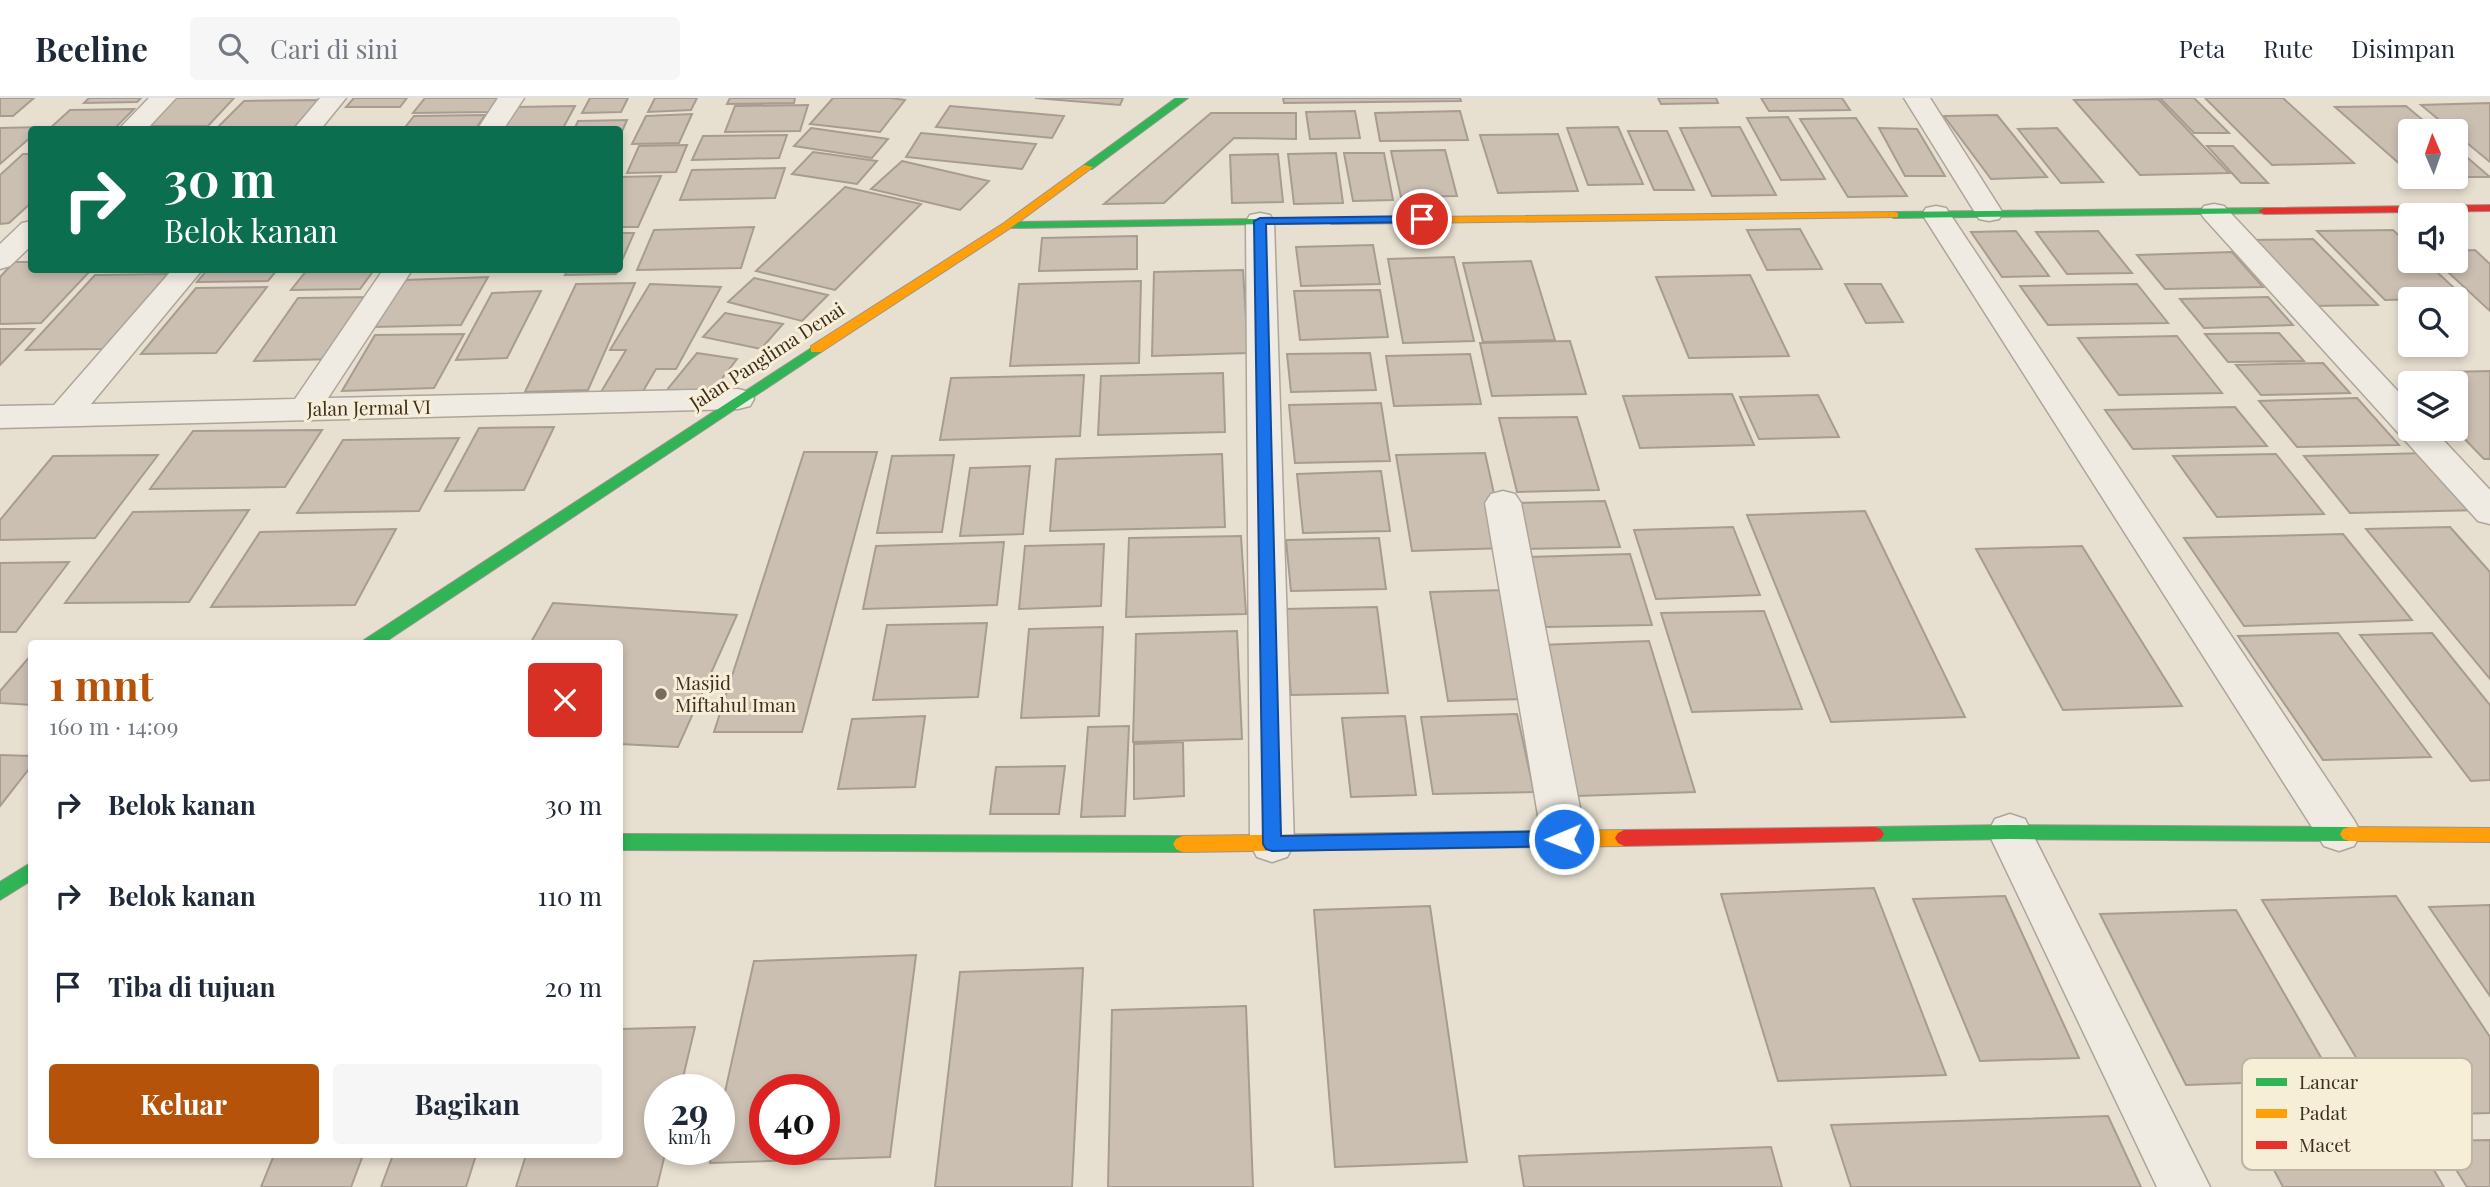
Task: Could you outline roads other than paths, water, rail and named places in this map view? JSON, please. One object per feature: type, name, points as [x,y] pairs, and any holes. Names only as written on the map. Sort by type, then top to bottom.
[{"type":"street","points":[[135,126],[163,98]]},
{"type":"street","points":[[309,126],[333,98]]},
{"type":"street","points":[[493,126],[511,98]]},
{"type":"street","name":"Jalan Panglima Denai","points":[[376,640],[738,399],[1008,225],[1183,98]]},
{"type":"street","points":[[1917,98],[1989,213]]},
{"type":"street","points":[[1008,225],[2490,208]]},
{"type":"street","points":[[2214,212],[2398,412]]},
{"type":"street","points":[[1936,214],[2339,833]]},
{"type":"street","points":[[1260,221],[1272,844]]},
{"type":"street","points":[[0,260],[28,233]]},
{"type":"street","points":[[63,416],[184,273]]},
{"type":"street","points":[[304,410],[395,273]]},
{"type":"street","name":"Jalan Jermal VI","points":[[0,417],[738,399]]},
{"type":"street","points":[[2425,441],[2490,512]]},
{"type":"street","points":[[1503,503],[1564,839]]},
{"type":"street","points":[[2010,832],[2184,1187]]},
{"type":"street","points":[[623,842],[1272,844],[2010,832],[2490,835]]},
{"type":"street","points":[[0,892],[28,873]]},
{"type":"place","name":"Masjid Miftahul Iman","points":[[661,694]]}]
